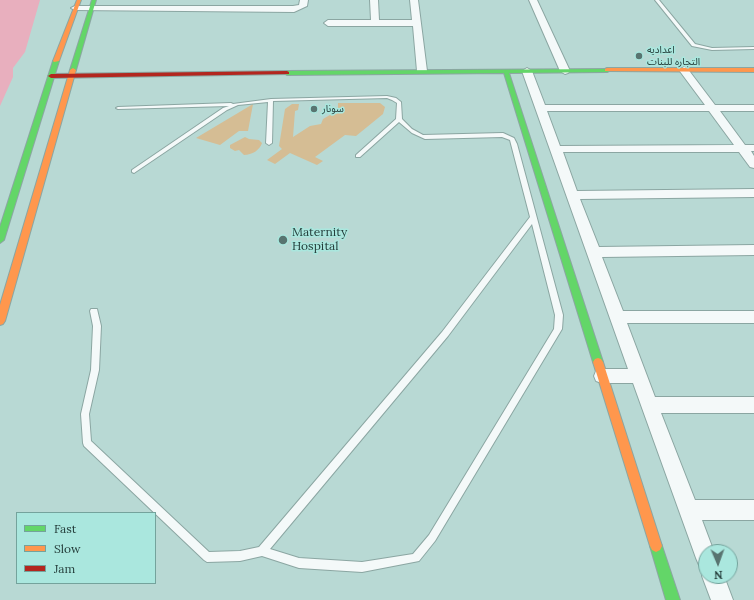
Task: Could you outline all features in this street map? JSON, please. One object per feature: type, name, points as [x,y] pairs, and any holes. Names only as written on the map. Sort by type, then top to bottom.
[{"type":"street","points":[[186,9],[190,0]]},
{"type":"street","points":[[0,240],[51,76],[77,4],[186,9],[294,9],[303,6],[304,0]]},
{"type":"street","points":[[374,0],[375,23]]},
{"type":"street","points":[[414,0],[422,71]]},
{"type":"street","points":[[533,0],[565,71]]},
{"type":"street","points":[[0,321],[92,4]]},
{"type":"street","points":[[328,23],[417,23]]},
{"type":"street","points":[[684,70],[754,164]]},
{"type":"street","points":[[51,76],[422,71],[754,70]]},
{"type":"street","points":[[506,71],[673,600]]},
{"type":"street","points":[[527,71],[701,544]]},
{"type":"street","points":[[541,108],[754,108]]},
{"type":"street","points":[[556,149],[754,148]]},
{"type":"street","points":[[573,195],[754,193]]},
{"type":"street","points":[[594,252],[754,250]]},
{"type":"street","points":[[618,317],[754,317]]},
{"type":"street","points":[[602,376],[639,376]]},
{"type":"street","points":[[650,405],[754,405]]},
{"type":"street","points":[[689,510],[754,510]]},
{"type":"street","points":[[716,584],[722,600]]},
{"type":"lane","points":[[657,0],[694,45],[705,49],[754,48]]},
{"type":"lane","points":[[118,108],[237,104],[271,100],[394,98],[400,103],[399,119],[358,156]]},
{"type":"lane","points":[[269,143],[271,100]]},
{"type":"lane","points":[[134,171],[210,118],[237,104]]},
{"type":"lane","points":[[94,311],[97,326],[95,370],[84,414],[87,443],[207,557],[240,556],[262,551],[299,563],[362,567],[416,558],[432,538],[558,329],[559,314],[512,139],[496,135],[425,137],[411,132],[399,119]]},
{"type":"lane","points":[[262,551],[445,334],[533,218]]},
{"type":"shaded area","points":[[0,0],[40,0],[25,52],[13,68],[13,77],[0,106]]},
{"type":"shaded area","points":[[338,103],[380,103],[385,107],[383,114],[356,136],[345,135],[315,157],[323,161],[317,165],[290,153],[275,164],[267,160],[282,149],[279,146],[285,109],[292,104],[299,104],[298,110],[295,111],[293,137],[310,126],[321,124],[323,119],[342,108],[338,108]]},
{"type":"shaded area","points":[[253,104],[248,131],[239,131],[220,145],[196,138]]},
{"type":"shaded area","points":[[245,137],[259,140],[262,143],[261,146],[255,152],[247,155],[244,155],[239,150],[235,151],[230,148],[230,145]]},
{"type":"traffic: fast","points":[[73,70],[94,0]]},
{"type":"traffic: fast","points":[[0,240],[56,61]]},
{"type":"traffic: fast","points":[[287,73],[607,70]]},
{"type":"traffic: fast","points":[[506,71],[598,362]]},
{"type":"traffic: fast","points":[[656,546],[673,600]]},
{"type":"traffic: slow","points":[[56,61],[79,0]]},
{"type":"traffic: slow","points":[[0,321],[73,70]]},
{"type":"traffic: slow","points":[[607,70],[754,70]]},
{"type":"traffic: slow","points":[[598,362],[656,546]]},
{"type":"traffic: jam","points":[[51,76],[287,73]]},
{"type":"place","name":"اعداديه التجاره للبنات","points":[[639,56]]},
{"type":"place","name":"سونار","points":[[314,109]]},
{"type":"place","name":"Maternity Hospital","points":[[283,240]]}]
